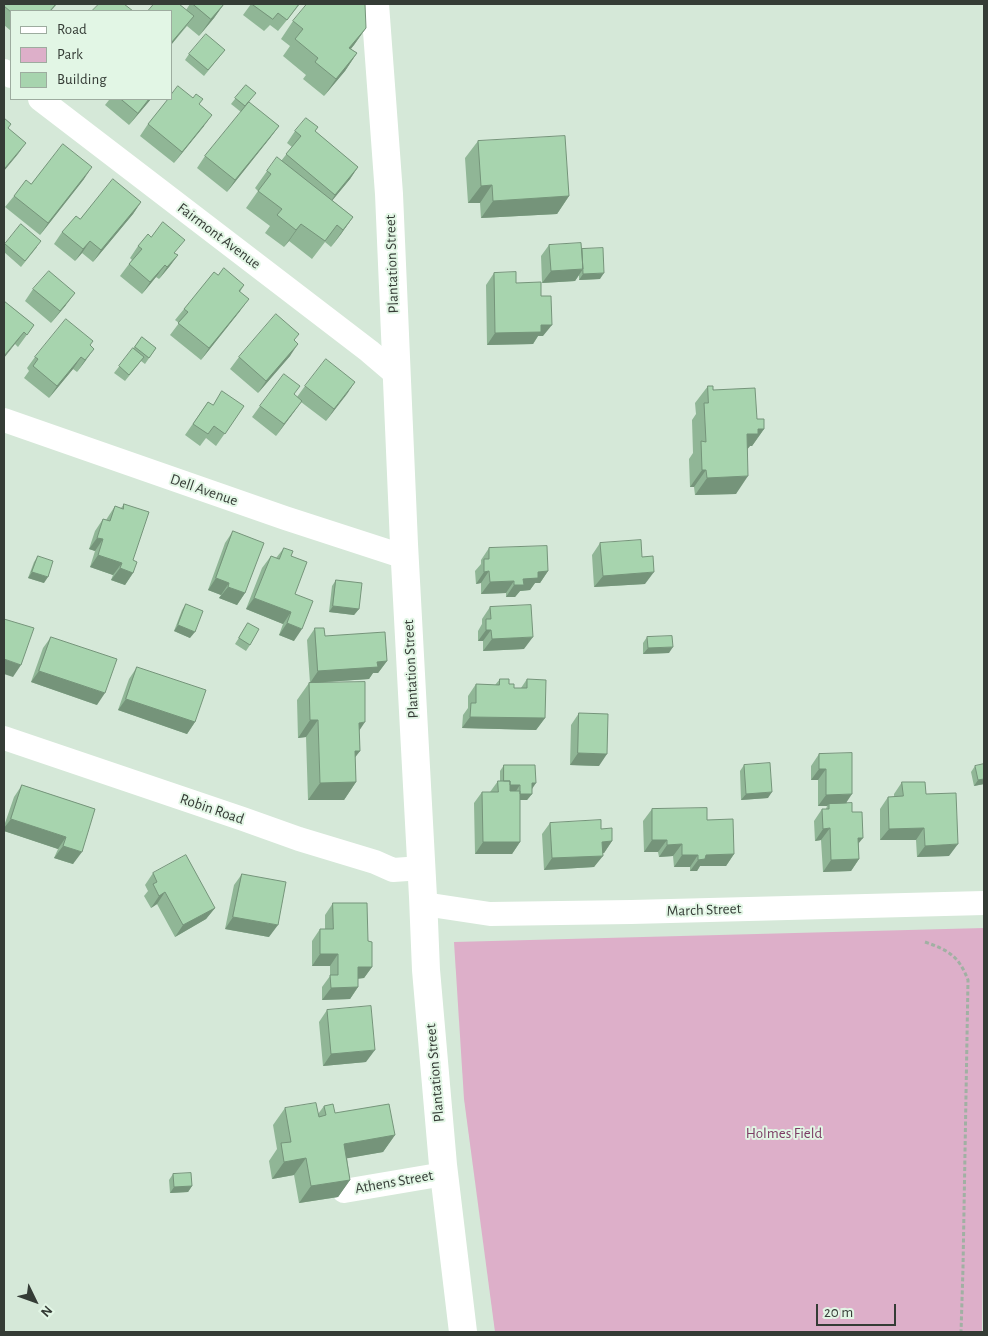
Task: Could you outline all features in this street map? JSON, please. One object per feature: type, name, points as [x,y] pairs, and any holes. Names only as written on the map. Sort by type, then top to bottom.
[{"type":"street","name":"Plantation Street","points":[[375,4],[389,194],[396,374],[426,970],[444,1174],[463,1332]]},
{"type":"street","name":"Fairmont Avenue","points":[[41,100],[361,345],[396,374]]},
{"type":"street","name":"Dell Avenue","points":[[4,420],[285,518],[405,557]]},
{"type":"street","name":"Robin Road","points":[[4,738],[394,870],[422,868]]},
{"type":"street","name":"March Street","points":[[424,904],[490,914],[984,903]]},
{"type":"street","name":"Athens Street","points":[[344,1191],[444,1174]]},
{"type":"path","points":[[925,942],[944,949],[956,958],[964,968],[968,980],[961,1332]]},
{"type":"green space","name":"Holmes Field","points":[[984,928],[982,1332],[495,1332],[464,1099],[454,942]]},
{"type":"building","points":[[6,4],[56,4],[51,10],[10,11],[4,6]]},
{"type":"building","points":[[99,4],[124,4],[132,10],[93,10]]},
{"type":"building","points":[[154,4],[179,4],[194,16],[172,42],[172,10],[149,10]]},
{"type":"building","points":[[193,4],[224,4],[211,19]]},
{"type":"building","points":[[252,4],[299,4],[287,20],[278,13],[273,19]]},
{"type":"building","points":[[307,4],[365,4],[366,28],[349,48],[357,53],[336,79],[315,62],[318,58],[295,39],[303,29],[293,21]]},
{"type":"building","points":[[206,34],[225,50],[208,70],[189,54]]},
{"type":"building","points":[[246,85],[256,93],[245,106],[235,98]]},
{"type":"building","points":[[178,86],[193,98],[196,94],[203,99],[199,104],[212,115],[182,152],[148,124],[167,100],[172,100],[172,94]]},
{"type":"building","points":[[122,100],[148,100],[138,113]]},
{"type":"building","points":[[249,102],[279,126],[235,180],[205,156]]},
{"type":"building","points":[[4,118],[11,124],[8,128],[26,143],[5,168],[4,167]]},
{"type":"building","points":[[306,118],[318,127],[315,131],[358,167],[335,195],[286,154],[301,136],[295,131]]},
{"type":"building","points":[[565,136],[569,196],[493,201],[492,185],[481,186],[478,141]]},
{"type":"building","points":[[63,144],[92,167],[48,223],[14,196],[26,180],[31,184]]},
{"type":"building","points":[[277,157],[353,217],[343,230],[337,225],[325,241],[301,224],[296,230],[277,215],[282,209],[258,191],[271,174],[267,171]]},
{"type":"building","points":[[113,179],[141,202],[101,250],[90,241],[83,249],[62,232],[76,216],[80,219]]},
{"type":"building","points":[[163,222],[185,240],[174,253],[178,255],[167,267],[165,265],[150,282],[129,264],[142,249],[138,246],[148,234],[151,237]]},
{"type":"building","points":[[21,224],[41,241],[25,261],[5,244]]},
{"type":"building","points":[[581,243],[583,269],[551,271],[549,245]]},
{"type":"building","points":[[603,248],[604,273],[583,274],[582,249]]},
{"type":"building","points":[[224,268],[244,285],[239,291],[249,299],[209,348],[178,323],[188,312],[184,309],[214,272],[218,275]]},
{"type":"building","points":[[49,271],[75,293],[60,311],[33,289]]},
{"type":"building","points":[[516,272],[516,283],[541,282],[541,296],[551,296],[552,325],[541,325],[541,332],[495,333],[494,273]]},
{"type":"building","points":[[4,301],[34,325],[27,335],[24,332],[4,356]]},
{"type":"building","points":[[276,314],[299,334],[294,340],[298,344],[266,381],[239,357]]},
{"type":"building","points":[[66,319],[93,341],[90,345],[94,349],[85,360],[81,357],[57,386],[33,366],[38,359],[35,357]]},
{"type":"building","points":[[142,337],[156,348],[149,358],[135,347]]},
{"type":"building","points":[[133,348],[144,357],[129,375],[119,366]]},
{"type":"building","points":[[326,359],[355,382],[334,409],[305,386]]},
{"type":"building","points":[[284,374],[300,386],[294,394],[302,401],[284,424],[260,406]]},
{"type":"building","points":[[708,386],[713,386],[713,390],[755,388],[757,419],[764,419],[764,429],[758,429],[758,434],[747,434],[748,476],[707,478],[706,470],[702,470],[701,441],[706,442],[704,403],[708,403]]},
{"type":"building","points":[[222,391],[244,406],[225,434],[214,426],[208,434],[193,424],[208,402],[213,405]]},
{"type":"building","points":[[124,504],[149,512],[133,560],[137,562],[133,573],[120,568],[122,563],[98,555],[103,539],[97,538],[103,519],[110,521],[115,506],[123,509]]},
{"type":"building","points":[[233,531],[264,543],[245,593],[228,587],[229,583],[216,578]]},
{"type":"building","points":[[641,540],[642,557],[653,556],[654,572],[603,576],[600,543]]},
{"type":"building","points":[[547,546],[548,571],[538,572],[538,578],[523,579],[524,585],[514,585],[514,581],[490,582],[489,571],[484,572],[484,559],[489,559],[489,548]]},
{"type":"building","points":[[284,548],[293,551],[291,556],[307,562],[295,594],[313,601],[302,629],[287,623],[291,612],[254,598],[271,556],[279,559]]},
{"type":"building","points":[[38,556],[53,561],[48,577],[32,572]]},
{"type":"building","points":[[336,580],[362,583],[359,609],[333,606]]},
{"type":"building","points":[[186,604],[203,611],[195,632],[178,625]]},
{"type":"building","points":[[531,605],[533,637],[492,639],[491,630],[486,630],[486,619],[491,619],[490,607]]},
{"type":"building","points":[[4,619],[34,628],[21,665],[4,659]]},
{"type":"building","points":[[248,623],[259,629],[250,645],[239,638]]},
{"type":"building","points":[[315,628],[324,628],[325,636],[385,632],[387,661],[377,662],[378,667],[318,671]]},
{"type":"building","points":[[672,636],[673,647],[648,648],[647,637]]},
{"type":"building","points":[[51,637],[117,659],[105,693],[39,671]]},
{"type":"building","points":[[137,667],[206,690],[195,722],[126,699]]},
{"type":"building","points":[[500,679],[509,679],[509,684],[514,684],[514,688],[527,688],[527,679],[546,680],[545,718],[470,717],[471,703],[476,703],[476,684],[499,685]]},
{"type":"building","points":[[365,682],[365,722],[359,723],[360,751],[355,751],[356,782],[320,783],[318,720],[310,720],[309,683]]},
{"type":"building","points":[[579,713],[608,714],[607,754],[578,753]]},
{"type":"building","points":[[852,753],[852,794],[826,795],[826,769],[819,769],[819,754]]},
{"type":"building","points":[[770,763],[772,792],[746,794],[744,765]]},
{"type":"building","points":[[984,764],[984,779],[978,780],[975,766]]},
{"type":"building","points":[[504,765],[535,765],[536,783],[532,783],[532,794],[520,794],[520,785],[510,785],[510,781],[504,781]]},
{"type":"building","points":[[498,781],[510,781],[510,791],[520,791],[520,842],[483,842],[482,792],[498,792]]},
{"type":"building","points":[[902,782],[925,782],[926,794],[956,793],[958,844],[925,846],[924,828],[889,829],[888,797],[903,796]]},
{"type":"building","points":[[22,785],[95,809],[82,852],[63,846],[66,837],[11,819]]},
{"type":"building","points":[[852,803],[852,812],[862,812],[863,838],[858,838],[859,859],[831,860],[830,828],[823,829],[822,809],[829,809],[829,804]]},
{"type":"building","points":[[707,808],[707,820],[733,819],[734,854],[706,855],[705,859],[698,860],[698,855],[682,855],[682,844],[667,845],[667,840],[652,840],[652,809]]},
{"type":"building","points":[[601,820],[601,829],[612,828],[612,841],[602,842],[603,856],[552,858],[550,823]]},
{"type":"building","points":[[186,855],[215,908],[183,925],[165,892],[159,896],[153,884],[157,882],[153,873]]},
{"type":"building","points":[[242,874],[286,882],[278,925],[233,917]]},
{"type":"building","points":[[333,903],[367,903],[368,941],[372,942],[372,967],[358,967],[358,987],[331,988],[330,975],[338,975],[338,954],[320,954],[320,929],[333,929]]},
{"type":"building","points":[[371,1006],[375,1050],[331,1054],[327,1010]]},
{"type":"building","points":[[316,1103],[319,1117],[326,1115],[324,1106],[333,1104],[335,1113],[389,1104],[395,1135],[344,1144],[350,1180],[311,1186],[306,1158],[284,1162],[281,1143],[291,1142],[285,1108]]},
{"type":"building","points":[[191,1173],[192,1186],[174,1187],[173,1174]]}]
